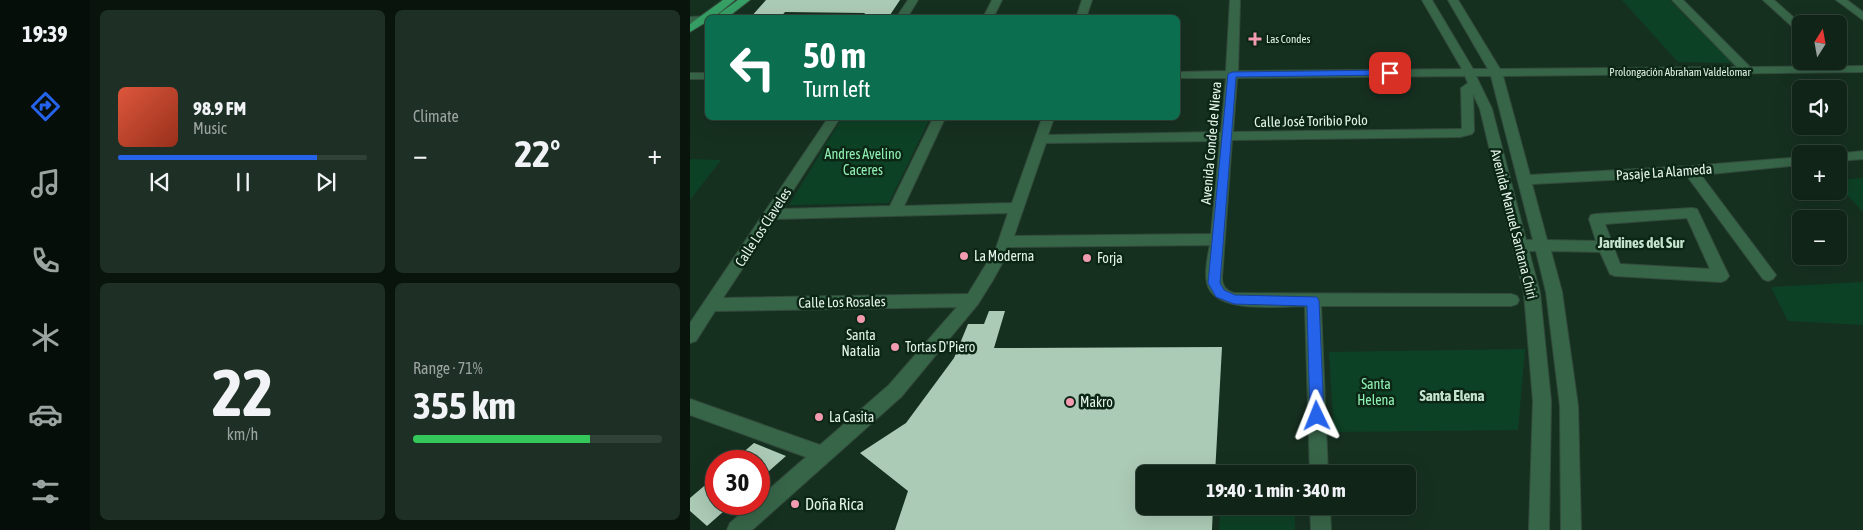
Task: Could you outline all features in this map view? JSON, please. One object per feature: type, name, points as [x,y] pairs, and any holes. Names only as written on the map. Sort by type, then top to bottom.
[{"type":"main road","points":[[714,15],[730,0]]},
{"type":"main road","points":[[724,15],[745,0]]},
{"type":"main road","points":[[690,29],[705,22]]},
{"type":"main road","points":[[690,39],[705,23]]},
{"type":"street","points":[[903,15],[913,0]]},
{"type":"street","points":[[990,15],[997,0]]},
{"type":"street","points":[[1082,15],[1087,0]]},
{"type":"street","name":"Avenida Conde de Nieva","points":[[1235,0],[1232,74],[1214,278],[1216,288],[1226,298],[1313,301]]},
{"type":"street","name":"Avenida Manuel Santana Chiri","points":[[1427,0],[1471,78],[1486,109],[1532,293],[1542,401],[1539,530]]},
{"type":"street","name":"Avenida Manuel Santana Chiri","points":[[1453,0],[1496,72],[1554,292],[1569,406],[1571,530]]},
{"type":"street","points":[[1677,0],[1748,72]]},
{"type":"street","points":[[1768,0],[1792,21]]},
{"type":"street","points":[[1841,0],[1863,17]]},
{"type":"street","points":[[690,20],[705,22]]},
{"type":"street","name":"Prolongación Abraham Valdelomar","points":[[1180,75],[1232,74],[1471,78],[1496,72],[1748,72],[1863,69]]},
{"type":"street","points":[[690,76],[705,76]]},
{"type":"street","name":"Calle José Toribio Polo","points":[[1041,139],[1460,133],[1468,131],[1467,88],[1471,78]]},
{"type":"street","name":"Calle Los Claveles","points":[[690,336],[833,120]]},
{"type":"street","points":[[894,211],[938,120]]},
{"type":"street","points":[[737,530],[824,456],[895,391],[972,300],[988,276],[1005,242],[1047,120]]},
{"type":"street","points":[[1847,156],[1863,155]]},
{"type":"street","name":"Pasaje La Alameda","points":[[1526,180],[1691,171],[1792,162]]},
{"type":"street","points":[[1691,171],[1768,275]]},
{"type":"street","points":[[772,214],[1017,208]]},
{"type":"street","points":[[1692,213],[1721,276],[1616,270],[1605,247],[1596,219],[1692,213]]},
{"type":"street","points":[[1005,242],[1217,239]]},
{"type":"street","points":[[1520,246],[1605,247]]},
{"type":"street","name":"Calle Los Rosales","points":[[711,305],[972,300]]},
{"type":"street","points":[[1319,465],[1313,301],[1511,300]]},
{"type":"street","points":[[690,407],[824,456]]},
{"type":"street","points":[[1320,515],[1321,530]]},
{"type":"green space","points":[[1622,0],[1670,0],[1732,63],[1678,62]]},
{"type":"green space","name":"Andres Avelino Caceres","points":[[841,120],[929,120],[889,203],[789,205]]},
{"type":"green space","points":[[690,159],[721,160],[690,200]]},
{"type":"green space","points":[[1863,178],[1863,212],[1847,195],[1847,179]]},
{"type":"green space","points":[[1863,282],[1863,325],[1788,321],[1771,287]]},
{"type":"green space","name":"Santa Helena","points":[[1525,349],[1518,430],[1334,432],[1329,352]]},
{"type":"green space","points":[[1220,515],[1295,515],[1295,530],[1219,530]]},
{"type":"building","points":[[766,0],[900,0],[890,15],[785,12],[782,15],[753,15]]},
{"type":"building","name":"Makro","points":[[989,311],[1005,311],[994,348],[1222,347],[1215,465],[1136,465],[1136,515],[1213,515],[1212,530],[895,530],[908,491],[860,453],[906,423],[954,358],[968,324],[984,324]]},
{"type":"building","points":[[754,443],[786,456],[770,470],[770,450],[746,450]]},
{"type":"building","points":[[705,485],[705,515],[720,515],[707,526],[690,511],[690,498]]},
{"type":"place","name":"Las Condes","points":[[1255,39]]},
{"type":"place","name":"La Moderna","points":[[964,256]]},
{"type":"place","name":"Forja","points":[[1087,258]]},
{"type":"place","name":"Santa Natalia","points":[[861,319]]},
{"type":"place","name":"Tortas D'Piero","points":[[895,347]]},
{"type":"place","name":"Makro","points":[[1070,402]]},
{"type":"place","name":"La Casita","points":[[819,417]]},
{"type":"place","name":"Doña Rica","points":[[795,504]]},
{"type":"district","name":"Jardines del Sur","points":[[1641,242]]},
{"type":"district","name":"Santa Elena","points":[[1452,395]]},
{"type":"route","points":[[1317,416],[1313,301],[1226,298],[1220,293],[1214,283],[1232,74],[1390,73]]}]
